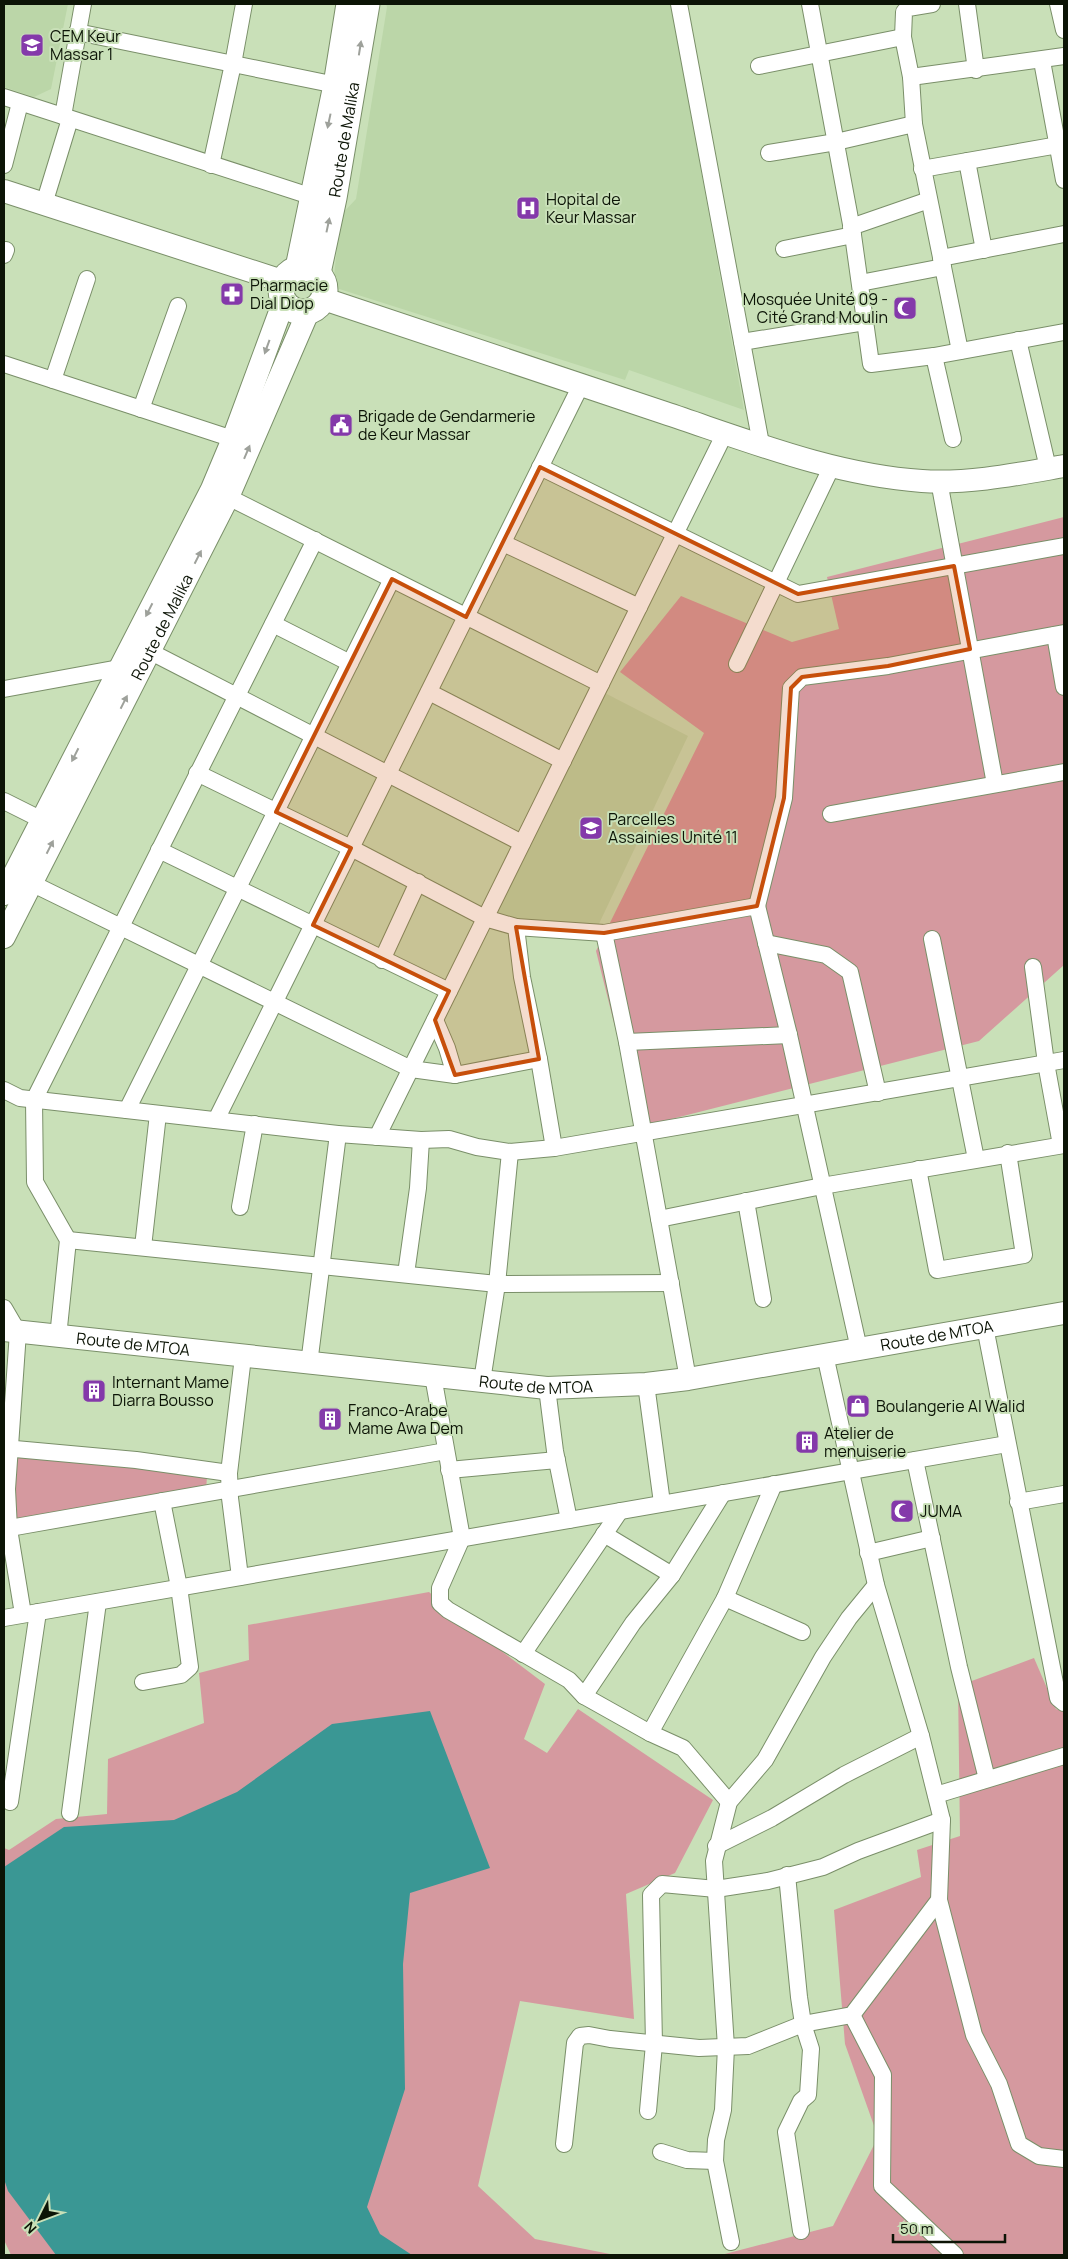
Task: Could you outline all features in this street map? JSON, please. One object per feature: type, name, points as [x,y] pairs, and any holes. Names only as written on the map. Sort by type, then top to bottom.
[{"type":"main road","name":"Route de Malika","points":[[296,281],[336,85],[349,4]]},
{"type":"main road","name":"Route de Malika","points":[[296,281],[334,198],[367,4]]},
{"type":"main road","points":[[296,281],[325,285],[316,306],[294,310],[296,281]]},
{"type":"street","points":[[44,204],[66,118],[83,4]]},
{"type":"street","points":[[211,165],[234,64],[244,4]]},
{"type":"street","points":[[679,4],[761,444]]},
{"type":"street","points":[[810,4],[852,231],[871,364],[934,356],[1064,332]]},
{"type":"street","points":[[932,4],[908,8],[904,12],[903,37],[911,77],[914,124],[922,169],[960,351]]},
{"type":"street","points":[[967,4],[976,70]]},
{"type":"street","points":[[1058,4],[1064,30]]},
{"type":"street","points":[[78,32],[336,85]]},
{"type":"street","points":[[759,66],[903,37]]},
{"type":"street","points":[[911,77],[1042,61],[1064,56]]},
{"type":"street","points":[[1042,61],[1061,144],[1064,180]]},
{"type":"street","points":[[4,97],[313,198]]},
{"type":"street","points":[[4,165],[20,102]]},
{"type":"street","points":[[769,153],[836,142],[914,124]]},
{"type":"street","points":[[922,169],[1061,144]]},
{"type":"street","points":[[967,161],[984,250]]},
{"type":"street","points":[[4,191],[296,281]]},
{"type":"street","points":[[784,250],[852,231],[928,200]]},
{"type":"street","points":[[860,283],[984,250],[1064,234]]},
{"type":"street","points":[[53,380],[87,279]]},
{"type":"street","name":"Route de Malika","points":[[4,894],[212,489],[296,281]]},
{"type":"street","points":[[141,409],[178,306]]},
{"type":"street","points":[[316,306],[581,385],[832,466],[896,479],[939,481],[1007,476],[1056,467],[1018,340]]},
{"type":"street","name":"Route de Malika","points":[[4,937],[228,497],[316,306]]},
{"type":"street","points":[[742,342],[865,322]]},
{"type":"street","points":[[934,356],[953,439]]},
{"type":"street","points":[[4,364],[233,439]]},
{"type":"street","points":[[216,1120],[581,385]]},
{"type":"street","points":[[377,1137],[725,433]]},
{"type":"street","points":[[737,664],[832,466]]},
{"type":"street","points":[[540,468],[798,594],[1064,546]]},
{"type":"street","points":[[939,481],[995,784]]},
{"type":"street","points":[[228,497],[601,684]]},
{"type":"street","points":[[58,1337],[68,1240],[35,1182],[34,1100],[314,540]]},
{"type":"street","points":[[503,542],[639,607]]},
{"type":"street","points":[[127,1110],[392,580]]},
{"type":"street","points":[[273,624],[350,663]]},
{"type":"street","points":[[859,1349],[789,1035],[757,906],[784,798],[791,688],[802,676],[888,666],[970,649],[1060,634],[1064,686]]},
{"type":"street","points":[[150,651],[522,843]]},
{"type":"street","points":[[4,690],[119,668]]},
{"type":"street","points":[[429,692],[563,761]]},
{"type":"street","points":[[831,814],[1064,772]]},
{"type":"street","points":[[197,773],[351,848],[485,918],[516,927],[604,933],[757,906]]},
{"type":"street","points":[[4,802],[42,820]]},
{"type":"street","points":[[159,850],[449,991]]},
{"type":"street","points":[[382,960],[418,882]]},
{"type":"street","points":[[31,883],[410,1070],[454,1075],[539,1059]]},
{"type":"street","points":[[516,927],[522,977],[539,1059],[554,1148]]},
{"type":"street","points":[[604,933],[627,1042],[688,1379]]},
{"type":"street","points":[[932,939],[976,1159]]},
{"type":"street","points":[[766,943],[826,955],[850,972],[878,1093]]},
{"type":"street","points":[[659,1219],[822,1186],[1063,1145],[1046,1063],[1033,967]]},
{"type":"street","points":[[435,1020],[447,1048],[454,1075]]},
{"type":"street","points":[[627,1042],[789,1035]]},
{"type":"street","points":[[4,1090],[20,1098],[34,1100],[338,1134],[420,1140],[449,1139],[477,1147],[510,1152],[554,1148],[1064,1060]]},
{"type":"street","points":[[143,1247],[158,1114]]},
{"type":"street","points":[[240,1207],[255,1124]]},
{"type":"street","points":[[309,1364],[338,1134]]},
{"type":"street","points":[[406,1274],[418,1188],[420,1140]]},
{"type":"street","points":[[482,1381],[497,1284],[510,1152]]},
{"type":"street","points":[[918,1169],[937,1270],[1024,1255],[1008,1153]]},
{"type":"street","points":[[746,1201],[763,1299]]},
{"type":"street","points":[[68,1240],[497,1284],[671,1283]]},
{"type":"street","points":[[4,1308],[11,1331],[6,1448],[6,1529],[31,1613],[10,1802]]},
{"type":"street","name":"Route de MTOA","points":[[11,1331],[547,1388],[646,1384],[688,1379],[1064,1313]]},
{"type":"street","points":[[985,1327],[1058,1698],[1064,1704]]},
{"type":"street","points":[[825,1355],[876,1585],[921,1736],[942,1820],[938,1900],[974,2035],[999,2084],[1019,2144],[1039,2156],[1064,2159]]},
{"type":"street","points":[[240,1577],[229,1481],[243,1357]]},
{"type":"street","points":[[433,1376],[462,1538],[440,1588],[440,1602],[448,1610],[569,1680],[584,1696],[650,1733],[683,1748],[729,1802]]},
{"type":"street","points":[[646,1384],[662,1504]]},
{"type":"street","points":[[547,1388],[568,1520]]},
{"type":"street","points":[[4,1618],[1007,1444]]},
{"type":"street","points":[[6,1448],[136,1460],[229,1481]]},
{"type":"street","points":[[6,1529],[162,1501],[229,1481],[446,1451]]},
{"type":"street","points":[[449,1470],[557,1460]]},
{"type":"street","points":[[915,1460],[959,1666],[987,1780]]},
{"type":"street","points":[[650,1733],[725,1598],[774,1484]]},
{"type":"street","points":[[584,1696],[633,1623],[672,1575],[723,1493]]},
{"type":"street","points":[[1018,1502],[1064,1494]]},
{"type":"street","points":[[143,1682],[181,1675],[190,1667],[179,1587],[162,1501]]},
{"type":"street","points":[[523,1654],[620,1511]]},
{"type":"street","points":[[604,1534],[672,1575]]},
{"type":"street","points":[[868,1553],[932,1538]]},
{"type":"street","points":[[731,2242],[715,2161],[716,2140],[723,2110],[726,2047],[714,1861],[716,1846],[729,1802],[765,1760],[823,1657],[849,1618],[876,1585]]},
{"type":"street","points":[[725,1598],[802,1632]]},
{"type":"street","points":[[70,1813],[98,1602]]},
{"type":"street","points":[[716,1846],[772,1818],[844,1775],[921,1736]]},
{"type":"street","points":[[936,1794],[1064,1756]]},
{"type":"street","points":[[648,2111],[654,2044],[651,1895],[662,1884],[716,1889],[768,1881],[823,1867],[858,1851],[942,1820]]},
{"type":"street","points":[[787,1875],[803,2024],[811,2049],[808,2094],[800,2101],[786,2132],[801,2231]]},
{"type":"street","points":[[564,2144],[572,2082],[573,2056],[577,2039],[580,2036],[589,2035],[699,2048],[748,2046],[803,2024],[852,2015],[938,1900]]},
{"type":"street","points":[[852,2015],[883,2075],[882,2186],[955,2255]]},
{"type":"street","points":[[661,2152],[686,2160],[715,2161]]},
{"type":"highlighted area","points":[[540,467],[798,594],[954,566],[970,649],[888,666],[802,677],[791,688],[784,798],[757,906],[604,933],[516,927],[539,1059],[455,1075],[435,1020],[449,991],[313,925],[351,848],[276,812],[392,579],[466,617]]},
{"type":"shaded area","name":"CEM Keur Massar 1","points":[[4,4],[68,4],[51,89],[34,97],[4,87]]},
{"type":"shaded area","name":"Hopital de Keur Massar","points":[[386,4],[671,4],[744,410],[629,370],[625,380],[333,287],[340,216],[356,199]]},
{"type":"shaded area","points":[[1064,517],[1064,965],[979,1041],[640,1127],[596,951],[704,733],[620,672],[681,596],[792,642],[839,629],[827,577]]},
{"type":"shaded area","name":"Parcelles Assainies Unité 11","points":[[603,692],[688,736],[597,928],[493,919]]},
{"type":"shaded area","points":[[14,1453],[207,1476],[206,1491],[17,1524]]},
{"type":"shaded area","points":[[429,1592],[463,1622],[545,1684],[524,1739],[547,1753],[578,1709],[713,1800],[675,1873],[626,1894],[634,2019],[520,2001],[478,2186],[535,2239],[615,2255],[11,2255],[4,2240],[4,1848],[9,1850],[56,1819],[107,1814],[108,1759],[204,1723],[199,1673],[249,1660],[248,1625]]},
{"type":"shaded area","points":[[1034,1658],[1056,1709],[1064,1712],[1064,2255],[721,2255],[833,2226],[878,2137],[845,2044],[834,1910],[921,1877],[917,1850],[960,1836],[958,1686]]},
{"type":"water","points":[[430,1711],[490,1868],[410,1893],[403,1964],[405,2089],[367,2207],[380,2234],[412,2255],[56,2255],[8,2191],[4,2179],[4,1867],[64,1827],[174,1820],[237,1792],[332,1724]]},
{"type":"place","name":"CEM Keur Massar 1","points":[[32,45]]},
{"type":"place","name":"Hopital de Keur Massar","points":[[528,208]]},
{"type":"place","name":"Pharmacie Dial Diop","points":[[232,294]]},
{"type":"place","name":"Mosquée Unité 09 - Cité Grand Moulin","points":[[905,308]]},
{"type":"place","name":"Brigade de Gendarmerie de Keur Massar","points":[[341,425]]},
{"type":"place","name":"Parcelles Assainies Unité 11","points":[[591,828]]},
{"type":"place","name":"Internant Mame Diarra Bousso","points":[[94,1391]]},
{"type":"place","name":"Boulangerie Al Walid","points":[[858,1406]]},
{"type":"place","name":"Franco-Arabe Mame Awa Dem","points":[[330,1419]]},
{"type":"place","name":"Atelier de menuiserie","points":[[807,1442]]},
{"type":"place","name":"JUMA","points":[[902,1511]]}]
